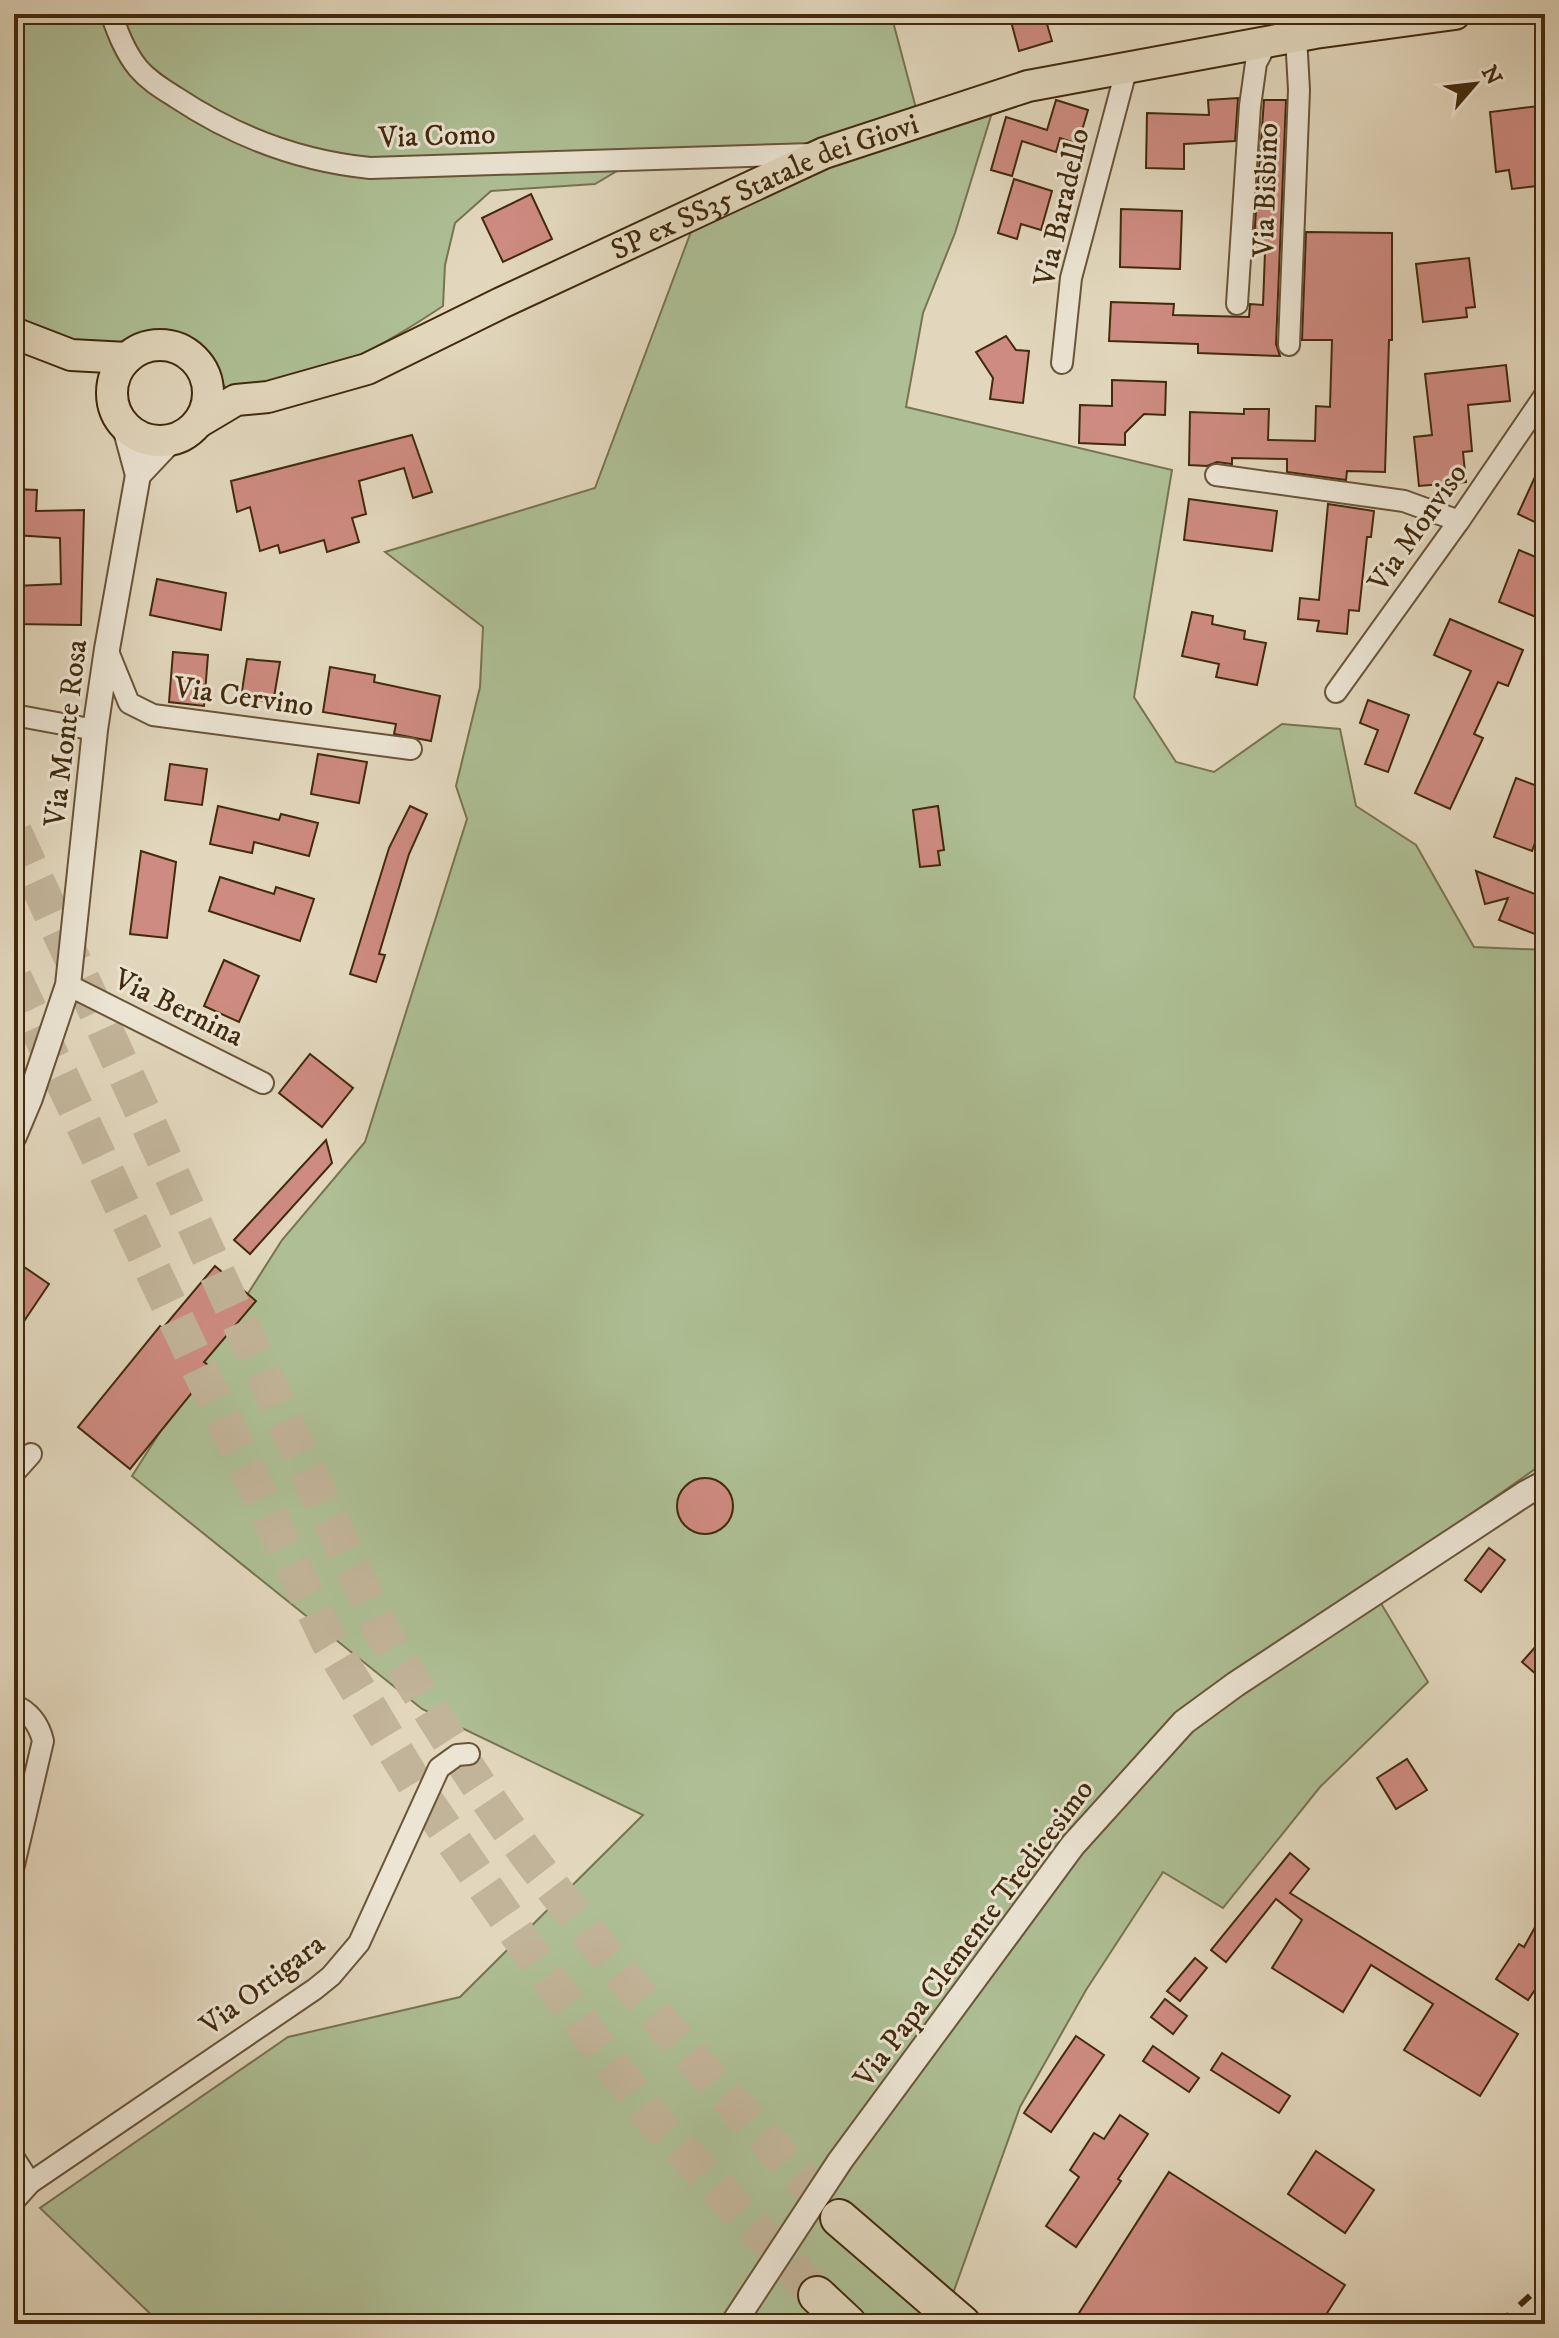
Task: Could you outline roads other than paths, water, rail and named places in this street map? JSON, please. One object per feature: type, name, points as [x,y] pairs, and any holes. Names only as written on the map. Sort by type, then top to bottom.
[{"type":"highway","points":[[839,2218],[962,2324]]},
{"type":"highway","points":[[817,2295],[848,2324]]},
{"type":"main road","name":"SP ex SS35 Statale dei Giovi","points":[[171,440],[236,400],[268,397],[367,369],[501,303],[824,153],[1028,86],[1306,34],[1389,14]]},
{"type":"main road","name":"SP ex SS35 Statale dei Giovi","points":[[1306,34],[1455,14]]},
{"type":"main road","points":[[14,333],[71,355],[127,358]]},
{"type":"main road","points":[[171,440],[155,441],[139,437],[125,427],[117,415],[112,400],[112,385],[117,370],[139,349],[154,345],[169,346],[184,351],[196,361],[208,391],[206,407],[199,422]]},
{"type":"main road","points":[[71,355],[112,400]]},
{"type":"main road","points":[[204,375],[236,400]]},
{"type":"street","name":"Via Como","points":[[111,14],[126,51],[139,70],[158,86],[234,131],[280,151],[332,164],[370,168],[824,153]]},
{"type":"street","name":"Via Bisbino","points":[[1289,345],[1299,90],[1306,34]]},
{"type":"street","points":[[1237,304],[1250,106],[1256,63],[1261,54],[1260,43]]},
{"type":"street","name":"Via Baradello","points":[[1062,363],[1071,278],[1127,67]]},
{"type":"street","name":"Via Monviso","points":[[1336,692],[1545,395]]},
{"type":"street","name":"Via Monte Rosa","points":[[14,1136],[68,985],[95,730],[138,475],[125,427]]},
{"type":"street","points":[[138,475],[171,440]]},
{"type":"street","points":[[1216,475],[1404,501],[1459,521]]},
{"type":"street","name":"Via Cervino","points":[[107,649],[129,703],[153,715],[411,749]]},
{"type":"street","points":[[14,715],[95,730]]},
{"type":"street","name":"Via Bernina","points":[[68,985],[263,1083]]},
{"type":"street","points":[[14,1473],[31,1454]]},
{"type":"street","name":"Via Papa Clemente Tredicesimo","points":[[733,2324],[840,2161],[1073,1845],[1184,1722],[1249,1675],[1545,1483]]},
{"type":"street","points":[[14,1705],[33,1719],[41,1730],[43,1741],[14,1865]]},
{"type":"street","name":"Via Ortigara","points":[[14,2201],[30,2183],[331,1976],[359,1943],[439,1768],[457,1755],[469,1754]]},
{"type":"street","points":[[14,2158],[30,2183]]},
{"type":"tunnel","points":[[14,832],[382,1632],[481,1789],[580,1923],[688,2053],[839,2218]]},
{"type":"tunnel","points":[[14,978],[329,1642],[423,1797],[538,1964],[650,2116],[817,2295]]},
{"type":"railway","points":[[1499,2324],[1545,2282]]}]
